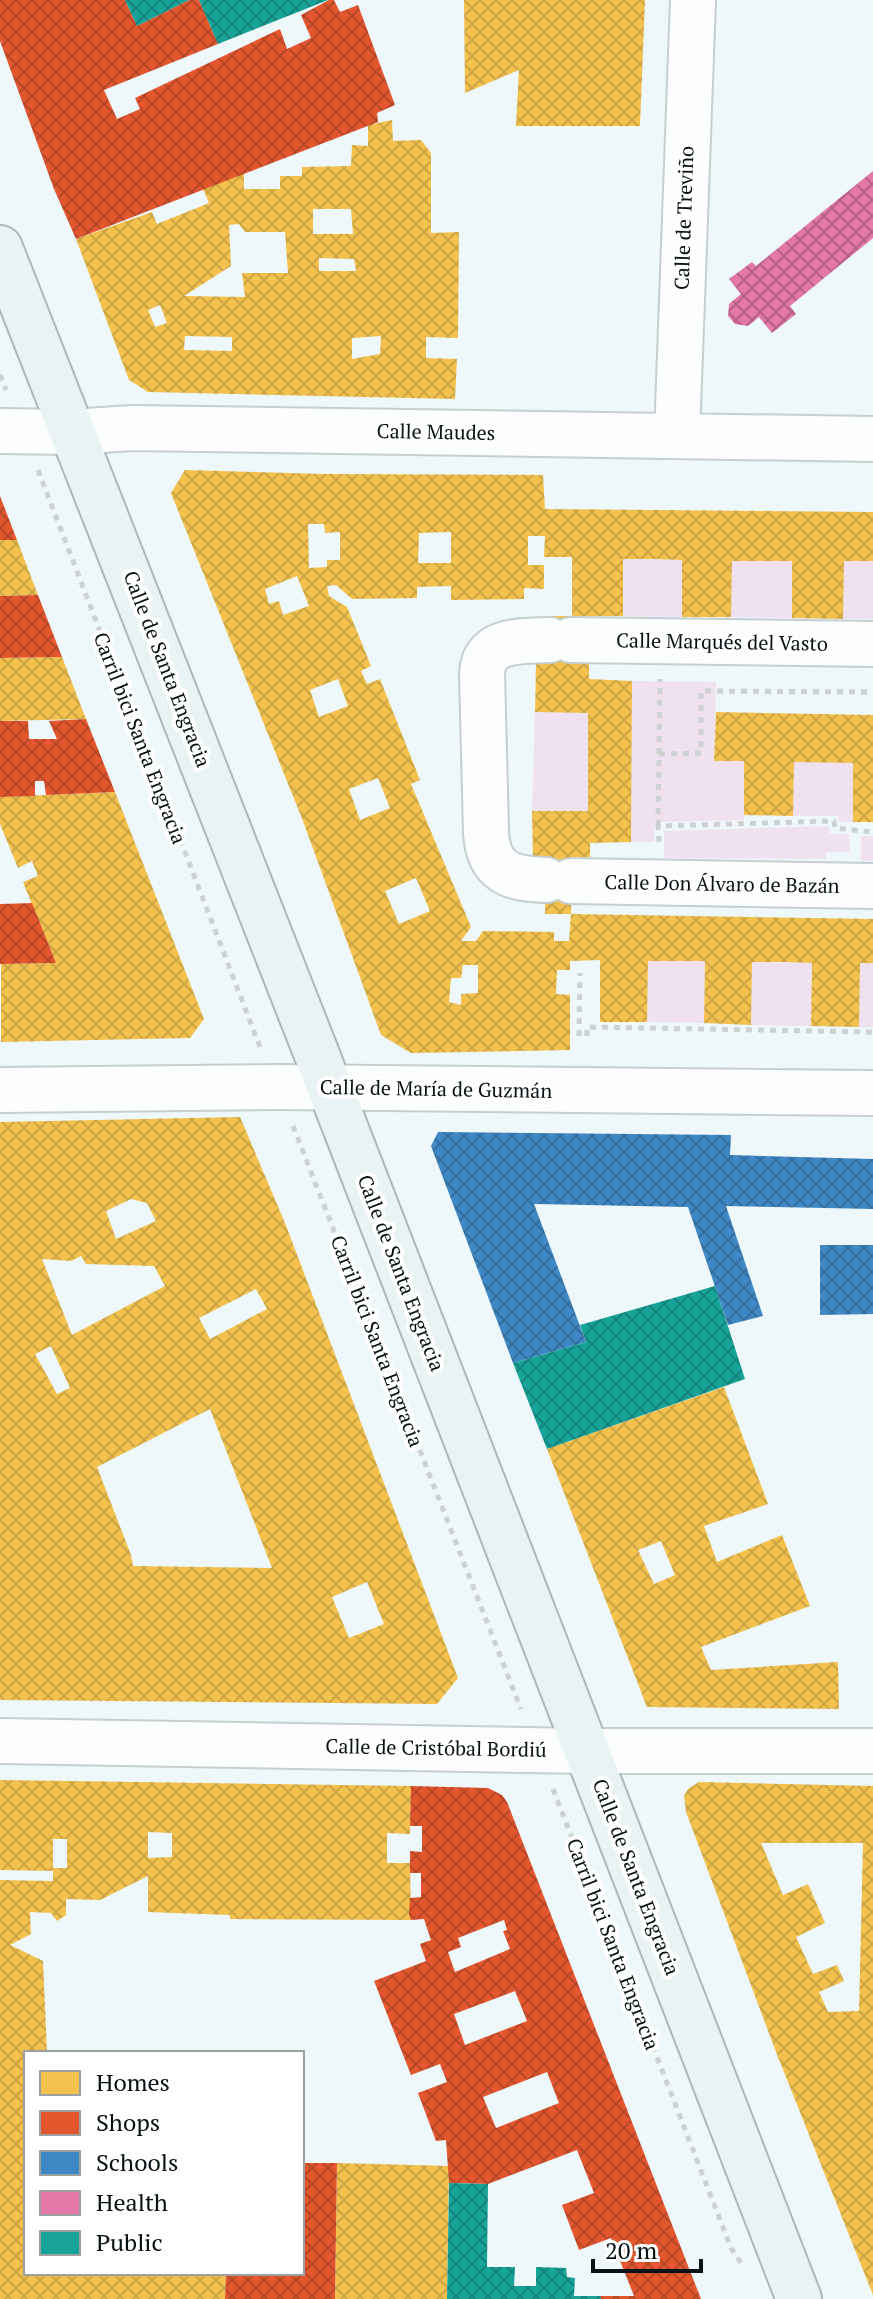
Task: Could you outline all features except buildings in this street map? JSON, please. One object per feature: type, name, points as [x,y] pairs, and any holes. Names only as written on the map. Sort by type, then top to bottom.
[{"type":"main road","name":"Calle de Santa Engracia","points":[[0,248],[330,1088],[799,2299]]},
{"type":"street","name":"Calle de Treviño","points":[[677,436],[693,0]]},
{"type":"street","name":"Calle Maudes","points":[[12,432],[132,428],[873,439]]},
{"type":"street","name":"Calle Marqués del Vasto","points":[[558,881],[516,878],[491,859],[487,847],[482,668],[485,657],[493,649],[515,642],[560,640],[873,644]]},
{"type":"street","name":"Calle Don Álvaro de Bazán","points":[[558,881],[873,886]]},
{"type":"street","name":"Calle de María de Guzmán","points":[[0,1090],[277,1087],[873,1093]]},
{"type":"street","name":"Calle de Cristóbal Bordiú","points":[[0,1741],[588,1751],[873,1751]]},
{"type":"path","name":"Carril bici Santa Engracia","points":[[0,375],[12,432],[277,1087],[731,2248],[737,2260],[751,2270]]},
{"type":"path","points":[[654,847],[659,847],[660,677]]},
{"type":"path","points":[[659,754],[701,753],[701,691],[873,692]]},
{"type":"path","points":[[658,826],[834,821],[835,828],[873,832]]},
{"type":"path","points":[[579,1036],[580,973]]},
{"type":"path","points":[[587,1036],[587,1027],[873,1032]]},
{"type":"shaded area","points":[[623,559],[682,560],[682,617],[623,616]]},
{"type":"shaded area","points":[[732,561],[792,561],[792,618],[731,617]]},
{"type":"shaded area","points":[[844,561],[873,561],[873,619],[843,619]]},
{"type":"shaded area","points":[[632,681],[716,682],[714,760],[744,761],[744,820],[655,822],[654,842],[631,842]]},
{"type":"shaded area","points":[[535,712],[588,713],[588,811],[532,811]]},
{"type":"shaded area","points":[[794,762],[853,763],[853,822],[839,822],[838,816],[793,816]]},
{"type":"shaded area","points":[[829,826],[830,834],[849,834],[850,852],[826,852],[826,859],[664,858],[664,831]]},
{"type":"shaded area","points":[[861,836],[873,836],[873,861],[861,861]]},
{"type":"shaded area","points":[[648,961],[705,961],[704,1023],[647,1022]]},
{"type":"shaded area","points":[[752,962],[812,963],[811,1026],[751,1025]]},
{"type":"shaded area","points":[[860,963],[873,963],[873,1027],[859,1027]]}]
